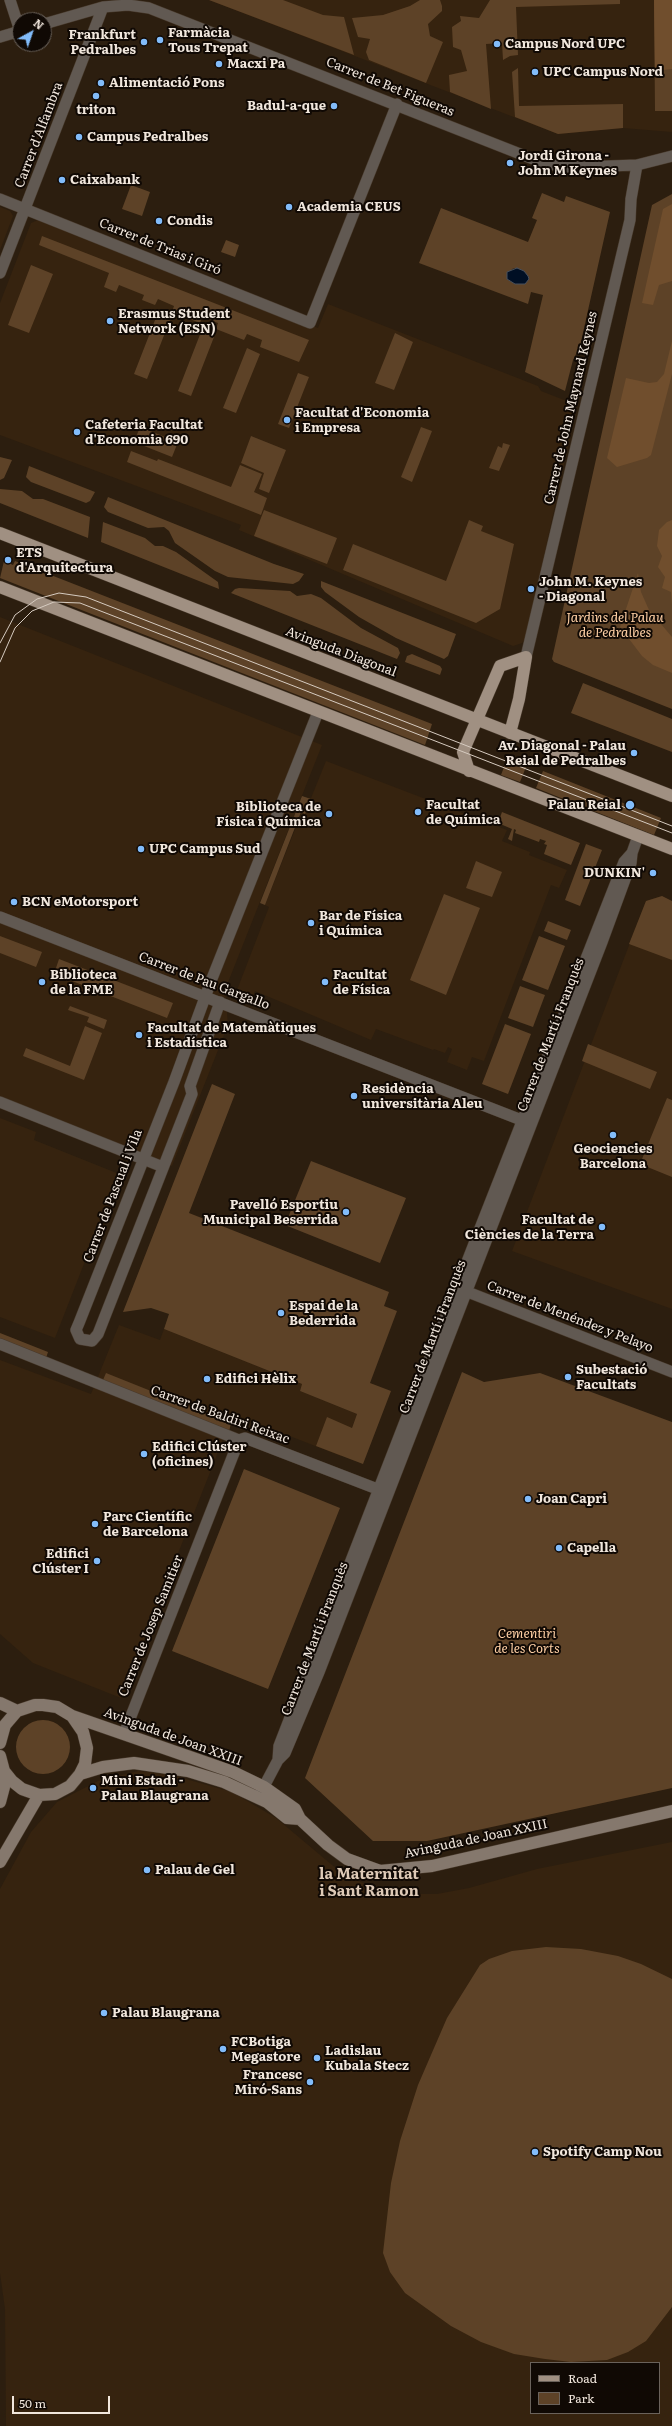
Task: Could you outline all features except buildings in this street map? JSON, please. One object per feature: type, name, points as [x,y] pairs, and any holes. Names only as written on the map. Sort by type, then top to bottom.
[{"type":"main road","name":"Avinguda Diagonal","points":[[0,533],[672,796]]},
{"type":"main road","points":[[0,587],[672,849]]},
{"type":"main road","points":[[469,771],[463,752],[500,666],[526,657],[519,699],[510,733]]},
{"type":"street","points":[[10,0],[14,12]]},
{"type":"street","name":"Carrer de Bet Figueras","points":[[52,22],[103,7],[128,5],[150,8],[397,104],[538,161],[556,165],[637,165],[672,156]]},
{"type":"street","name":"Carrer d'Alfambra","points":[[0,273],[103,7]]},
{"type":"street","points":[[0,37],[12,33]]},
{"type":"street","name":"Carrer de Trias i Giró","points":[[0,199],[310,323],[397,104]]},
{"type":"street","name":"Carrer de John Maynard Keynes","points":[[526,657],[630,220],[630,199],[637,165]]},
{"type":"street","name":"Carrer de Pascual i Vila","points":[[220,1002],[190,1086],[192,1094],[95,1339],[87,1342],[80,1339],[76,1330],[142,1159],[174,1082],[205,997],[318,712]]},
{"type":"street","name":"Carrer de Martí i Franquès","points":[[257,1798],[278,1760],[279,1746],[383,1491],[462,1289],[527,1122],[624,862],[632,854],[638,836]]},
{"type":"street","name":"Carrer de Pau Gargallo","points":[[0,917],[527,1122]]},
{"type":"street","points":[[174,1082],[190,1086]]},
{"type":"street","points":[[0,1102],[163,1167]]},
{"type":"street","name":"Carrer de Menéndez y Pelayo","points":[[462,1289],[672,1372]]},
{"type":"street","name":"Carrer de Baldiri Reixac","points":[[0,1344],[240,1440],[246,1438],[383,1491]]},
{"type":"street","name":"Carrer de Josep Samitier","points":[[124,1734],[240,1440]]},
{"type":"street","points":[[0,1704],[17,1711],[5,1725],[0,1743]]},
{"type":"street","name":"Avinguda de Joan XXIII","points":[[17,1711],[35,1705],[57,1707],[72,1716],[233,1772],[264,1787],[295,1808],[300,1818],[328,1845],[347,1859],[380,1871],[432,1866],[672,1811]]},
{"type":"street","points":[[4,1771],[22,1789],[39,1795],[55,1794],[70,1786],[80,1774],[86,1759],[86,1741],[83,1732],[72,1716]]},
{"type":"street","points":[[0,1756],[4,1771],[4,1787],[0,1802]]},
{"type":"street","name":"Avinguda de Joan XXIII","points":[[80,1774],[103,1767],[134,1762],[188,1771],[224,1782],[267,1802],[287,1818],[300,1818]]},
{"type":"street","points":[[0,1862],[39,1795]]},
{"type":"shaded area","name":"UPC Campus Nord","points":[[209,0],[672,0],[672,132],[623,128],[558,134]]},
{"type":"shaded area","points":[[654,0],[672,0],[672,69],[655,71]]},
{"type":"shaded area","points":[[672,204],[672,281],[659,285],[653,305],[642,303],[663,209]]},
{"type":"shaded area","points":[[0,207],[10,211],[13,216],[0,250]]},
{"type":"shaded area","name":"Facultat d'Economia i Empresa","points":[[38,220],[318,328],[328,304],[538,386],[541,391],[577,405],[526,638],[522,643],[513,646],[239,530],[241,525],[0,435],[0,303],[31,223]]},
{"type":"shaded area","points":[[672,341],[672,374],[651,455],[647,458],[617,467],[607,458],[626,378],[649,383],[657,382],[664,374]]},
{"type":"shaded area","points":[[672,520],[672,605],[671,592],[662,588],[665,577],[658,567],[662,556],[657,546],[659,530],[667,522]]},
{"type":"shaded area","points":[[638,573],[641,592],[649,610],[672,637],[672,673],[653,665],[642,656],[620,627]]},
{"type":"shaded area","name":"UPC Campus Sud","points":[[0,617],[322,745],[225,990],[228,1025],[172,1166],[0,1097]]},
{"type":"shaded area","points":[[326,761],[507,830],[502,841],[530,852],[529,855],[567,870],[559,888],[551,885],[484,1061],[472,1057],[467,1070],[447,1062],[452,1049],[448,1047],[445,1053],[434,1049],[433,1050],[376,1029],[371,1040],[255,991],[253,996],[237,990],[269,907],[265,905],[302,812],[305,813]]},
{"type":"shaded area","points":[[662,896],[672,901],[672,1309],[512,1251],[646,901]]},
{"type":"shaded area","points":[[0,1118],[36,1132],[34,1140],[119,1174],[55,1338],[0,1317]]},
{"type":"shaded area","name":"Parc Científic de Barcelona","points":[[119,1325],[160,1340],[164,1329],[302,1384],[300,1391],[357,1414],[341,1456],[233,1414],[121,1698],[33,1663],[0,1634],[0,1360],[91,1394]]},
{"type":"shaded area","points":[[138,1771],[168,1774],[232,1792],[276,1818],[338,1870],[358,1881],[386,1891],[410,1894],[437,1894],[469,1888],[537,1869],[672,1842],[672,2426],[6,2426],[5,2309],[0,2273],[0,1889],[31,1832],[57,1802],[98,1781]]},
{"type":"green space","points":[[209,0],[283,0],[323,15],[344,17],[354,55]]},
{"type":"green space","points":[[420,0],[440,0],[442,6],[442,11],[428,24],[430,36],[443,42],[426,83],[369,60],[366,52],[370,39],[358,37],[352,18],[383,15],[410,6]]},
{"type":"green space","points":[[490,0],[620,0],[620,4],[516,7],[518,55],[510,56],[503,60],[502,43],[486,44],[491,109],[450,92],[449,75],[467,71],[461,50],[453,47],[452,27],[461,21],[460,16],[479,18]]},
{"type":"green space","points":[[654,0],[672,0],[672,111],[655,111]]},
{"type":"green space","points":[[518,68],[519,106],[623,104],[623,128],[558,134],[515,117],[512,72]]},
{"type":"green space","points":[[131,185],[150,192],[142,216],[122,209]]},
{"type":"green space","points":[[542,193],[564,202],[566,196],[610,212],[580,346],[573,360],[565,391],[525,372],[543,295],[531,292],[528,304],[419,263],[441,208],[528,242],[537,220],[532,218]],"holes":[[[515,268],[529,277],[525,284],[515,284],[507,279],[512,269]]]},
{"type":"green space","name":"Jardins del Palau de Pedralbes","points":[[672,194],[672,709],[554,662],[552,659],[652,205]]},
{"type":"green space","points":[[42,236],[309,340],[299,362],[260,347],[262,340],[247,334],[244,340],[216,329],[218,323],[202,317],[200,323],[172,312],[174,306],[158,299],[155,305],[142,300],[144,295],[119,285],[116,292],[104,287],[109,273],[39,245]]},
{"type":"green space","points":[[226,240],[239,245],[235,257],[221,252]]},
{"type":"green space","points":[[31,265],[53,274],[29,333],[8,325]]},
{"type":"green space","points":[[157,315],[170,320],[147,379],[134,374]]},
{"type":"green space","points":[[201,332],[214,337],[191,396],[178,391]]},
{"type":"green space","points":[[395,333],[413,342],[394,390],[375,383]]},
{"type":"green space","points":[[247,348],[260,354],[236,413],[223,408]]},
{"type":"green space","points":[[298,373],[309,377],[289,428],[278,424]]},
{"type":"green space","points":[[140,427],[178,442],[172,457],[134,442]]},
{"type":"green space","points":[[421,427],[432,431],[412,482],[401,477]]},
{"type":"green space","points":[[251,436],[286,450],[269,493],[259,489],[264,473],[241,463]]},
{"type":"green space","points":[[503,443],[510,445],[499,471],[489,468],[498,446],[502,448]]},
{"type":"green space","points":[[131,451],[157,461],[158,459],[231,487],[240,465],[262,474],[254,492],[267,498],[261,515],[127,462]]},
{"type":"green space","points":[[0,457],[12,460],[4,478],[0,480]]},
{"type":"green space","points":[[29,466],[95,492],[90,501],[86,503],[31,482],[26,477]]},
{"type":"green space","points":[[0,489],[22,491],[33,499],[43,499],[90,517],[88,538],[0,503]]},
{"type":"green space","points":[[108,497],[274,564],[304,574],[299,581],[293,584],[228,577],[215,571],[175,543],[169,531],[164,527],[148,528],[108,512],[104,507]]},
{"type":"green space","points":[[264,510],[337,538],[327,564],[254,536]]},
{"type":"green space","points":[[469,520],[483,526],[481,531],[514,544],[500,609],[476,623],[343,570],[353,544],[446,581]]},
{"type":"green space","points":[[103,522],[145,538],[155,546],[163,546],[176,552],[218,582],[219,589],[101,542]]},
{"type":"green space","points":[[4,561],[13,565],[15,561],[432,724],[425,745],[0,578]]},
{"type":"green space","points":[[321,581],[456,634],[448,656],[444,659],[396,638],[359,617],[325,592],[321,587]]},
{"type":"green space","points":[[235,589],[290,591],[297,596],[311,594],[321,598],[361,628],[398,648],[400,653],[397,659],[231,593]]},
{"type":"green space","points":[[412,654],[440,666],[442,669],[440,675],[405,662],[407,656]]},
{"type":"green space","points":[[583,683],[672,719],[672,752],[571,713]]},
{"type":"green space","points":[[509,754],[528,762],[520,782],[501,775]]},
{"type":"green space","points":[[543,771],[661,818],[654,835],[536,788]]},
{"type":"green space","points":[[302,796],[311,799],[305,814],[301,812],[265,905],[260,903]]},
{"type":"green space","points":[[502,812],[580,843],[571,865],[544,854],[547,845],[544,844],[546,841],[540,839],[539,842],[515,833],[516,830],[514,829],[512,841],[508,839],[512,829],[498,823]]},
{"type":"green space","points":[[586,844],[602,850],[580,906],[565,900]]},
{"type":"green space","points":[[476,861],[502,872],[492,897],[466,888]]},
{"type":"green space","points":[[444,894],[480,908],[446,995],[410,980]]},
{"type":"green space","points":[[662,896],[672,901],[672,960],[629,944],[646,901]]},
{"type":"green space","points":[[548,921],[571,930],[567,940],[544,931]]},
{"type":"green space","points":[[0,936],[42,952],[36,967],[0,953]]},
{"type":"green space","points":[[539,936],[565,946],[548,990],[522,980]]},
{"type":"green space","points":[[59,959],[173,1003],[167,1018],[54,974]]},
{"type":"green space","points":[[520,986],[545,995],[533,1027],[508,1018]]},
{"type":"green space","points":[[70,1006],[107,1020],[104,1029],[87,1022],[89,1017],[68,1010]]},
{"type":"green space","points":[[505,1024],[531,1034],[508,1094],[482,1084]]},
{"type":"green space","points":[[85,1026],[102,1033],[84,1080],[23,1056],[26,1048],[70,1066]]},
{"type":"green space","points":[[588,1044],[657,1072],[650,1089],[582,1061]]},
{"type":"green space","name":"Espai de la Bederrida","points":[[212,1084],[235,1094],[189,1213],[389,1292],[384,1306],[397,1311],[370,1383],[391,1391],[363,1464],[316,1446],[327,1417],[352,1428],[357,1414],[300,1391],[302,1384],[164,1329],[169,1314],[151,1308],[123,1312]]},
{"type":"green space","points":[[667,1098],[672,1100],[672,1177],[640,1164]]},
{"type":"green space","name":"Pavelló Esportiu Municipal Beserrida","points":[[311,1161],[406,1198],[380,1263],[285,1225]]},
{"type":"green space","points":[[0,1333],[48,1352],[46,1358],[0,1340]]},
{"type":"green space","name":"Cementiri de les Corts","points":[[462,1372],[484,1382],[540,1373],[672,1422],[672,1788],[427,1841],[373,1841],[305,1778]]},
{"type":"green space","points":[[106,1373],[231,1423],[229,1432],[103,1380]]},
{"type":"green space","points":[[244,1469],[340,1508],[268,1689],[172,1651]]},
{"type":"green space","points":[[43,1720],[53,1722],[62,1728],[68,1737],[70,1747],[68,1757],[62,1766],[53,1772],[43,1774],[33,1772],[24,1766],[18,1757],[16,1747],[18,1737],[24,1728],[33,1722]]},
{"type":"green space","name":"Spotify Camp Nou","points":[[546,1947],[581,1949],[618,1956],[641,1964],[672,1979],[672,2307],[646,2341],[628,2352],[607,2360],[571,2362],[545,2359],[514,2354],[481,2342],[451,2326],[405,2293],[390,2272],[383,2253],[391,2183],[400,2141],[418,2085],[447,2018],[480,1965],[489,1959],[512,1951]]},
{"type":"water","points":[[517,268],[524,271],[528,276],[529,279],[525,284],[515,284],[507,279],[507,272]]},
{"type":"tram line","points":[[0,643],[15,615],[37,599],[59,593],[86,597],[672,826]]},
{"type":"tram line","points":[[0,662],[15,628],[32,611],[54,602],[80,603],[672,833]]},
{"type":"place","name":"Farmàcia Tous Trepat","points":[[160,40]]},
{"type":"place","name":"Frankfurt Pedralbes","points":[[144,42]]},
{"type":"place","name":"Campus Nord UPC","points":[[497,44]]},
{"type":"place","name":"Macxi Pa","points":[[219,64]]},
{"type":"place","name":"UPC Campus Nord","points":[[535,72]]},
{"type":"place","name":"Alimentació Pons","points":[[101,83]]},
{"type":"place","name":"triton","points":[[96,96]]},
{"type":"place","name":"Badul-a-que","points":[[334,106]]},
{"type":"place","name":"Campus Pedralbes","points":[[79,137]]},
{"type":"place","name":"Jordi Girona - John M Keynes","points":[[510,163]]},
{"type":"place","name":"Caixabank","points":[[62,180]]},
{"type":"place","name":"Academia CEUS","points":[[289,207]]},
{"type":"place","name":"Condis","points":[[159,221]]},
{"type":"place","name":"Erasmus Student Network (ESN)","points":[[110,321]]},
{"type":"place","name":"Facultat d'Economia i Empresa","points":[[287,420]]},
{"type":"place","name":"Cafeteria Facultat d'Economia 690","points":[[77,432]]},
{"type":"place","name":"ETS d'Arquitectura","points":[[8,560]]},
{"type":"place","name":"John M. Keynes - Diagonal","points":[[531,589]]},
{"type":"place","name":"Av. Diagonal - Palau Reial de Pedralbes","points":[[634,753]]},
{"type":"place","name":"Palau Reial","points":[[630,805]]},
{"type":"place","name":"Facultat de Química","points":[[418,812]]},
{"type":"place","name":"Biblioteca de Física i Química","points":[[329,814]]},
{"type":"place","name":"UPC Campus Sud","points":[[141,849]]},
{"type":"place","name":"DUNKIN'","points":[[653,873]]},
{"type":"place","name":"BCN eMotorsport","points":[[14,902]]},
{"type":"place","name":"Bar de Física i Química","points":[[311,923]]},
{"type":"place","name":"Biblioteca de la FME","points":[[42,982]]},
{"type":"place","name":"Facultat de Física","points":[[325,982]]},
{"type":"place","name":"Facultat de Matemàtiques i Estadística","points":[[139,1035]]},
{"type":"place","name":"Residència universitària Aleu","points":[[354,1096]]},
{"type":"place","name":"Geociencies Barcelona","points":[[613,1135]]},
{"type":"place","name":"Pavelló Esportiu Municipal Beserrida","points":[[346,1212]]},
{"type":"place","name":"Facultat de Ciències de la Terra","points":[[602,1227]]},
{"type":"place","name":"Espai de la Bederrida","points":[[281,1313]]},
{"type":"place","name":"Subestació Facultats","points":[[568,1377]]},
{"type":"place","name":"Edifici Hèlix","points":[[207,1379]]},
{"type":"place","name":"Edifici Clúster (oficines)","points":[[144,1454]]},
{"type":"place","name":"Joan Capri","points":[[528,1499]]},
{"type":"place","name":"Parc Científic de Barcelona","points":[[95,1524]]},
{"type":"place","name":"Capella","points":[[559,1548]]},
{"type":"place","name":"Edifici Clúster I","points":[[97,1561]]},
{"type":"place","name":"Mini Estadi - Palau Blaugrana","points":[[93,1788]]},
{"type":"place","name":"Palau de Gel","points":[[147,1870]]},
{"type":"place","name":"Palau Blaugrana","points":[[104,2013]]},
{"type":"place","name":"FCBotiga Megastore","points":[[223,2049]]},
{"type":"place","name":"Ladislau Kubala Stecz","points":[[317,2058]]},
{"type":"place","name":"Francesc Miró-Sans","points":[[310,2082]]},
{"type":"place","name":"Spotify Camp Nou","points":[[535,2152]]},
{"type":"district","name":"la Maternitat i Sant Ramon","points":[[369,1884]]}]
